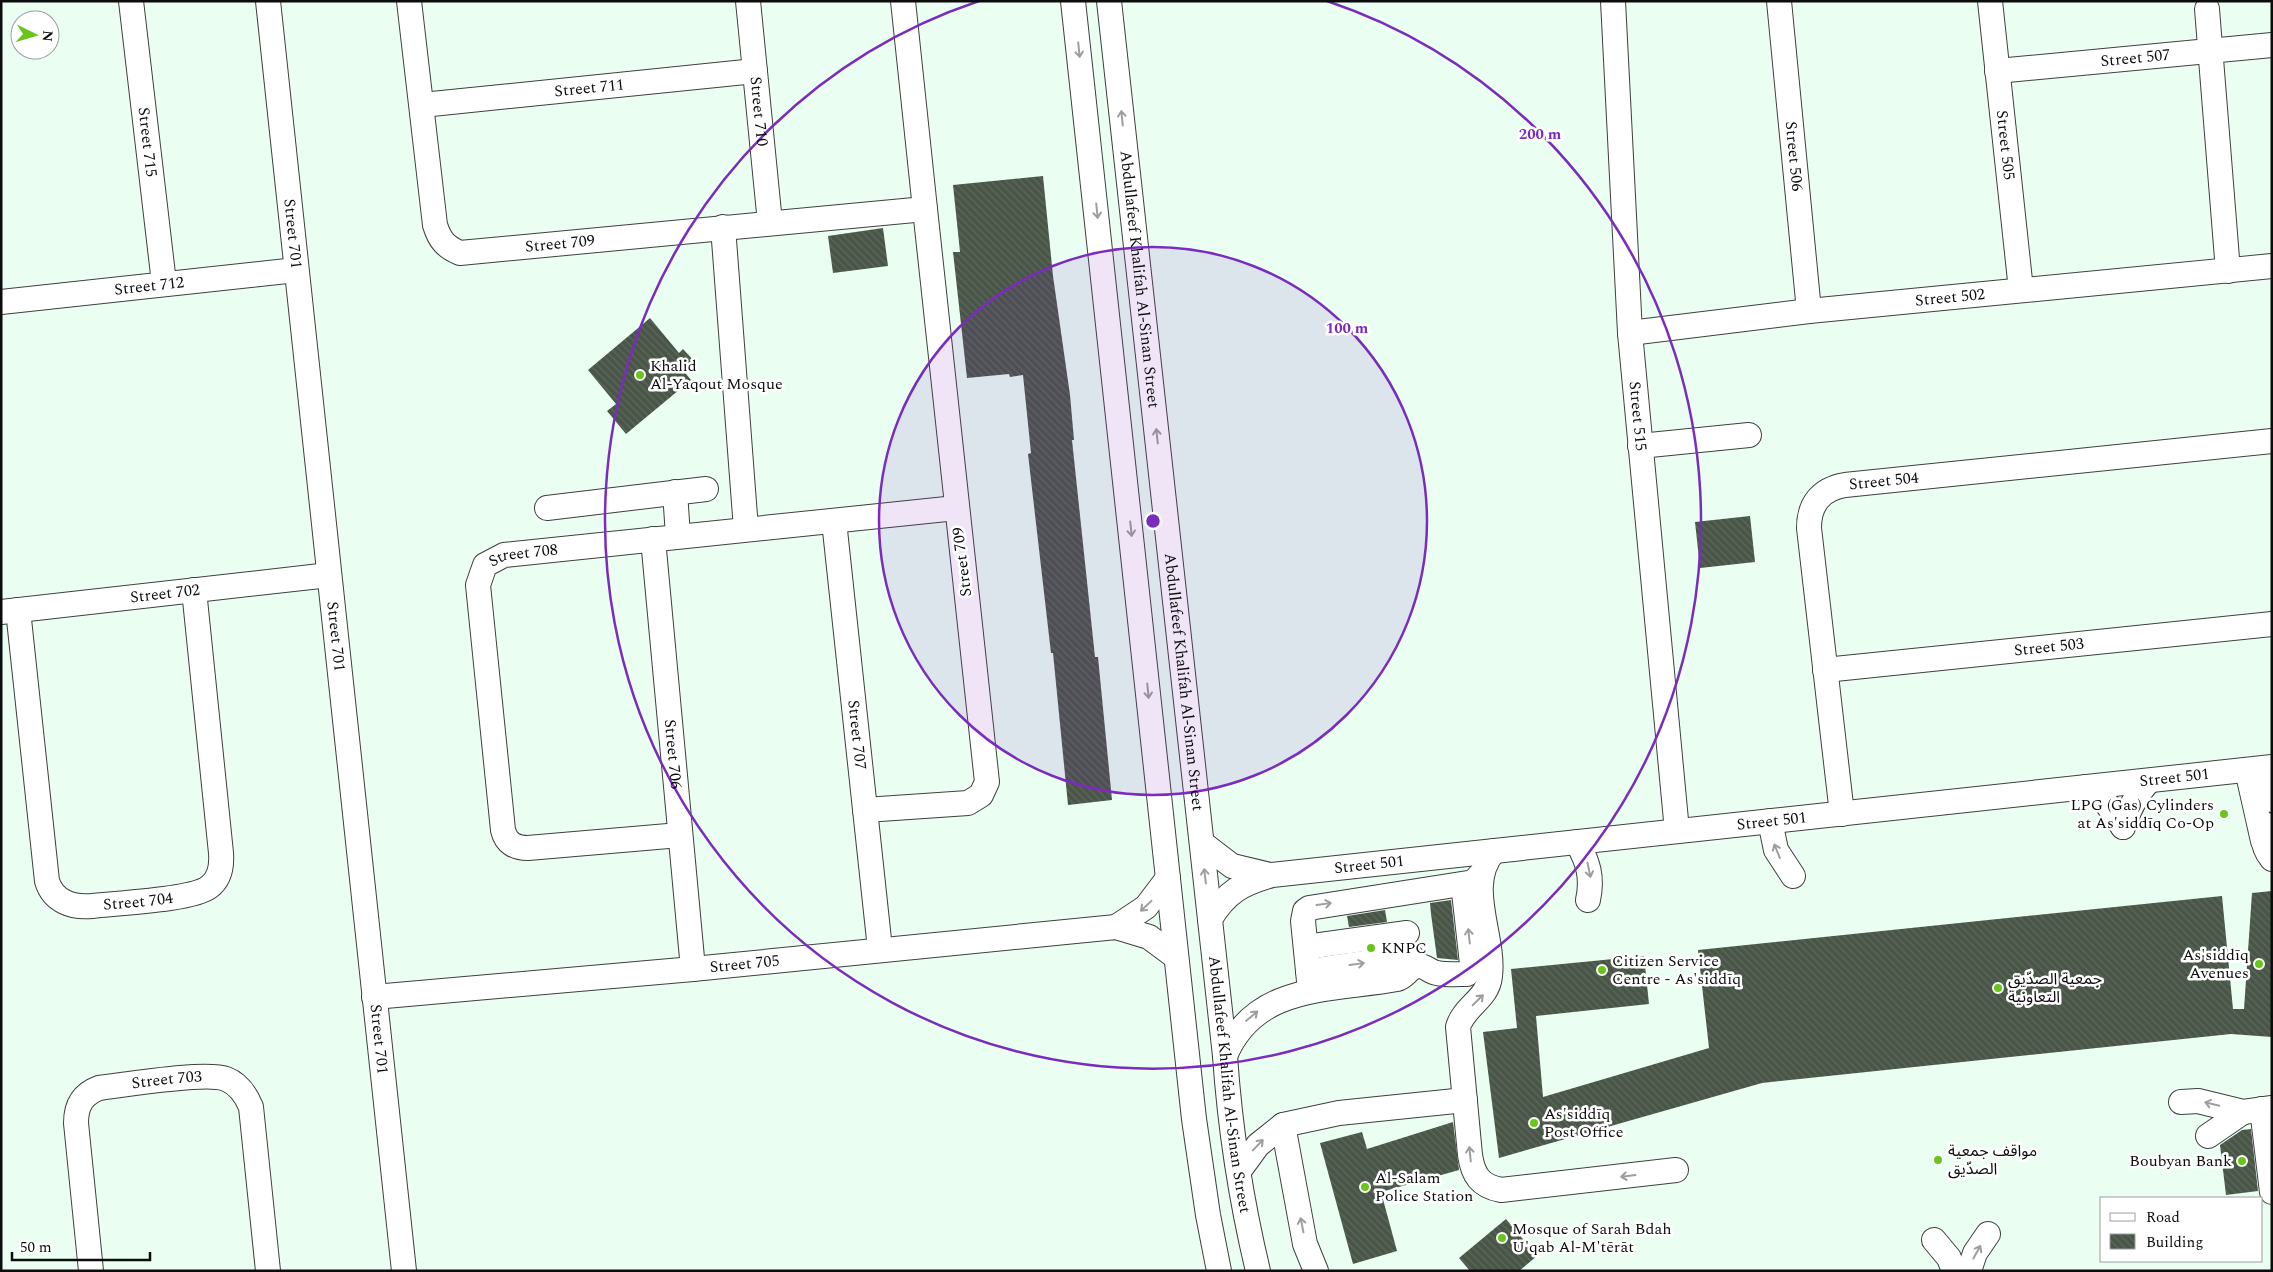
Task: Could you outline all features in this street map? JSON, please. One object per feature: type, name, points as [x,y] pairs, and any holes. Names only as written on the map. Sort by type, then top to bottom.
[{"type":"street","name":"Street 715","points":[[131,1],[164,283]]},
{"type":"street","name":"Street 701","points":[[268,1],[404,1271]]},
{"type":"street","name":"Street 709","points":[[409,1],[435,225],[439,238],[448,248],[460,253],[723,227],[925,210]]},
{"type":"street","name":"Street 710","points":[[748,1],[770,223]]},
{"type":"street","name":"Street 709","points":[[865,810],[975,800],[985,789],[987,775],[956,508],[903,1]]},
{"type":"street","points":[[1074,1],[1110,321],[1176,957],[1200,1167],[1219,1271]]},
{"type":"street","name":"Abdullafeef Khalifah Al-Sinan Street","points":[[1109,1],[1225,1056],[1229,1109],[1258,1271]]},
{"type":"street","name":"Street 515","points":[[1613,1],[1630,333],[1677,831]]},
{"type":"street","name":"Street 506","points":[[1779,1],[1810,311]]},
{"type":"street","name":"Street 505","points":[[1990,1],[2020,290]]},
{"type":"street","points":[[2207,9],[2228,271]]},
{"type":"street","name":"Street 507","points":[[1997,72],[2272,45]]},
{"type":"street","name":"Street 711","points":[[422,105],[754,71]]},
{"type":"street","points":[[723,227],[746,529]]},
{"type":"street","name":"Street 502","points":[[1630,333],[1810,311],[2272,266]]},
{"type":"street","name":"Street 712","points":[[1,302],[296,270]]},
{"type":"street","points":[[1110,321],[1126,366],[1136,461],[1143,470],[1161,473]]},
{"type":"street","points":[[1640,446],[1749,435]]},
{"type":"street","name":"Street 504","points":[[1842,814],[1809,517],[1812,507],[1825,492],[1845,485],[2272,441]]},
{"type":"street","points":[[548,508],[706,489]]},
{"type":"street","points":[[675,492],[678,536]]},
{"type":"street","points":[[1128,500],[1145,494],[1164,498]]},
{"type":"street","name":"Street 708","points":[[680,835],[528,848],[517,847],[507,841],[503,830],[478,592],[481,571],[497,557],[678,536],[956,508]]},
{"type":"street","name":"Street 707","points":[[834,521],[880,949]]},
{"type":"street","name":"Street 706","points":[[653,539],[693,969]]},
{"type":"street","name":"Street 702","points":[[10,611],[329,575]]},
{"type":"street","name":"Street 704","points":[[10,611],[47,880],[53,894],[66,903],[82,907],[92,906],[196,894],[215,882],[221,868],[194,590]]},
{"type":"street","name":"Street 503","points":[[1825,670],[2272,624]]},
{"type":"street","points":[[2262,768],[2272,800]]},
{"type":"street","points":[[2262,768],[2269,840]]},
{"type":"street","name":"Street 501","points":[[1210,919],[1230,893],[1245,883],[1272,875],[2262,768]]},
{"type":"street","points":[[2086,787],[2107,804],[2123,827],[2133,801],[2140,789],[2149,780]]},
{"type":"street","points":[[1770,821],[1776,850],[1792,876]]},
{"type":"street","points":[[1577,842],[1589,865],[1591,877],[1588,900]]},
{"type":"street","name":"Street 501","points":[[1202,844],[1232,866],[1272,875]]},
{"type":"street","points":[[1309,981],[1399,979],[1413,967],[1420,966],[1438,974],[1468,974],[1472,964],[1464,892],[1478,877],[1485,861],[1494,851]]},
{"type":"street","points":[[1309,981],[1303,916],[1314,906],[1478,877]]},
{"type":"street","points":[[1478,877],[1481,888],[1491,974],[1485,992],[1463,1015],[1458,1027],[1472,1166],[1482,1183],[1490,1188],[1511,1190],[1676,1170]]},
{"type":"street","name":"Street 705","points":[[1116,926],[1146,907],[1168,878]]},
{"type":"street","name":"Street 705","points":[[374,997],[693,969],[1116,926],[1149,937],[1176,957]]},
{"type":"street","points":[[1306,947],[1407,932]]},
{"type":"street","points":[[1225,1056],[1238,1032],[1257,1012],[1281,1000],[1309,981],[1411,956]]},
{"type":"street","name":"Street 703","points":[[91,1271],[76,1123],[80,1102],[92,1091],[99,1088],[206,1076],[226,1079],[234,1083],[248,1098],[251,1107],[268,1271]]},
{"type":"street","points":[[1239,1171],[1258,1145],[1283,1125],[1339,1113],[1465,1100]]},
{"type":"street","points":[[2181,1102],[2198,1101],[2259,1110]]},
{"type":"street","points":[[2208,1136],[2259,1110]]},
{"type":"street","points":[[2259,1110],[2272,1192]]},
{"type":"street","points":[[1283,1125],[1306,1244],[1316,1271]]},
{"type":"street","points":[[1969,1271],[1975,1253],[1988,1234]]},
{"type":"street","points":[[1934,1240],[1949,1258],[1954,1271]]},
{"type":"building","points":[[1043,176],[1053,276],[1070,395],[1074,440],[1072,440],[1095,657],[1098,657],[1112,800],[1068,805],[1053,653],[1051,653],[1028,454],[1031,453],[1023,375],[1010,377],[1009,374],[967,378],[953,252],[960,252],[953,185]]},
{"type":"building","points":[[883,228],[888,266],[833,273],[828,236]]},
{"type":"building","name":"Khalid Al-Yaqout Mosque","points":[[650,318],[679,353],[683,349],[694,361],[682,369],[691,380],[626,434],[607,411],[616,404],[588,370]]},
{"type":"building","points":[[1750,516],[1755,562],[1700,568],[1695,522]]},
{"type":"building","name":"جمعية الصدّيق التعاونية","points":[[2272,891],[2272,1037],[2231,1034],[1762,1083],[1499,1158],[1483,1032],[1517,1028],[1511,969],[1644,956],[1649,1004],[1536,1016],[1543,1097],[1709,1048],[1698,950],[2222,896],[2233,1009],[2244,1009],[2252,893]]},
{"type":"building","points":[[1451,900],[1458,960],[1437,958],[1431,914],[1430,903]]},
{"type":"building","points":[[1385,910],[1387,922],[1349,927],[1347,916]]},
{"type":"building","name":"Al-Salam Police Station","points":[[1453,1122],[1459,1170],[1381,1192],[1397,1251],[1353,1264],[1320,1143],[1362,1132],[1367,1149]]},
{"type":"building","name":"Boubyan Bank","points":[[2251,1129],[2258,1191],[2226,1195],[2220,1145],[2242,1130]]},
{"type":"building","name":"Mosque of Sarah Bdah U'qab Al-M'tērāt","points":[[1506,1219],[1537,1256],[1519,1271],[1470,1271],[1459,1258]]},
{"type":"place","name":"Khalid Al-Yaqout Mosque","points":[[640,375]]},
{"type":"place","name":"LPG (Gas) Cylinders at As'siddīq Co-Op","points":[[2224,814]]},
{"type":"place","name":"KNPC","points":[[1371,948]]},
{"type":"place","name":"As'siddīq Avenues","points":[[2259,964]]},
{"type":"place","name":"Citizen Service Centre - As'siddīq","points":[[1602,970]]},
{"type":"place","name":"جمعية الصدّيق التعاونية","points":[[1998,988]]},
{"type":"place","name":"As'siddīq Post Office","points":[[1534,1123]]},
{"type":"place","name":"مواقف جمعية الصدّيق","points":[[1938,1160]]},
{"type":"place","name":"Boubyan Bank","points":[[2242,1161]]},
{"type":"place","name":"Al-Salam Police Station","points":[[1365,1187]]},
{"type":"place","name":"Mosque of Sarah Bdah U'qab Al-M'tērāt","points":[[1502,1238]]}]
